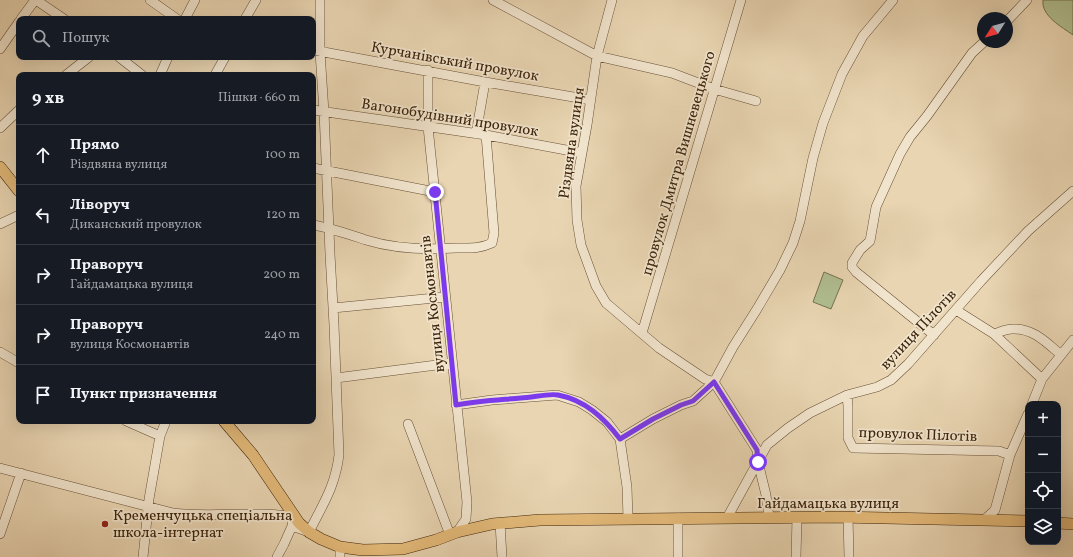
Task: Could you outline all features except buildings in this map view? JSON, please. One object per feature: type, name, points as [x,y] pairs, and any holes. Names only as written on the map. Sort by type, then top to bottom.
[{"type":"main road","points":[[0,167],[16,188]]},
{"type":"main road","name":"Гайдамацька вулиця","points":[[227,424],[270,478],[293,521],[340,552],[403,549],[436,540],[453,533],[500,523],[540,520],[848,517],[1025,521]]},
{"type":"main road","points":[[1061,523],[1073,524]]},
{"type":"street","points":[[23,16],[35,0],[59,16]]},
{"type":"street","points":[[150,0],[173,16]]},
{"type":"street","points":[[187,16],[195,0]]},
{"type":"street","points":[[247,16],[256,0]]},
{"type":"street","points":[[309,532],[328,496],[337,472],[339,455],[324,112],[317,51],[320,0]]},
{"type":"street","points":[[494,0],[597,56],[672,73],[714,90],[756,101]]},
{"type":"street","name":"Різдвяна вулиця","points":[[612,0],[597,56],[576,186],[577,220],[583,251],[596,286],[606,303],[659,348],[705,379],[714,382]]},
{"type":"street","name":"провулок Дмитра Вишневецького","points":[[642,333],[741,0]]},
{"type":"street","points":[[620,439],[653,419],[681,405],[693,401],[714,382],[733,347],[780,270],[793,243],[800,221],[813,158],[821,130],[842,74],[863,36],[893,0]]},
{"type":"street","points":[[1013,15],[1027,0]]},
{"type":"street","points":[[0,49],[16,26]]},
{"type":"street","points":[[934,335],[856,272],[852,267],[852,263],[860,250],[870,241],[876,207],[900,154],[910,137],[927,116],[972,53],[977,48]]},
{"type":"street","name":"Курчанівський провулок","points":[[317,51],[591,100]]},
{"type":"street","points":[[70,72],[85,60]]},
{"type":"street","points":[[123,60],[138,72]]},
{"type":"street","points":[[161,72],[167,60]]},
{"type":"street","points":[[216,72],[222,60]]},
{"type":"street","name":"вулиця Космонавтів","points":[[428,70],[428,127],[467,502],[466,519],[453,533]]},
{"type":"street","points":[[476,134],[485,82]]},
{"type":"street","name":"Вагонобудівний провулок","points":[[316,111],[476,134],[582,153]]},
{"type":"street","points":[[0,128],[16,113]]},
{"type":"street","points":[[316,226],[329,228],[366,240],[407,248],[482,248],[492,243],[494,233],[486,136]]},
{"type":"street","points":[[316,169],[435,192]]},
{"type":"street","name":"вулиця Пілотів","points":[[727,518],[768,445],[788,428],[810,413],[847,395],[877,387],[891,380],[908,364],[1028,231],[1073,191]]},
{"type":"street","points":[[0,224],[16,216]]},
{"type":"street","points":[[333,308],[445,297]]},
{"type":"street","points":[[956,310],[994,334],[1042,379]]},
{"type":"street","points":[[994,334],[1011,329],[1026,330],[1043,340],[1061,355]]},
{"type":"street","points":[[1033,401],[1042,379],[1073,340]]},
{"type":"street","points":[[0,352],[16,361]]},
{"type":"street","points":[[336,378],[452,362]]},
{"type":"street","points":[[714,382],[757,450],[758,462],[768,503],[769,518]]},
{"type":"street","points":[[456,405],[492,400],[557,395],[578,402],[592,410],[607,422],[620,439],[627,487],[628,518]]},
{"type":"street","name":"провулок Пілотів","points":[[847,395],[848,438],[853,448],[999,451],[1010,454]]},
{"type":"street","points":[[984,520],[995,510],[1010,454],[1025,421]]},
{"type":"street","points":[[133,424],[160,436]]},
{"type":"street","points":[[143,557],[160,436],[165,424]]},
{"type":"street","points":[[408,424],[453,533]]},
{"type":"street","points":[[0,468],[149,507],[190,515],[250,513],[275,514],[293,521],[277,557]]},
{"type":"street","points":[[0,534],[21,473]]},
{"type":"street","points":[[796,557],[797,517]]},
{"type":"street","points":[[848,517],[849,557]]},
{"type":"street","points":[[678,518],[678,557]]},
{"type":"street","points":[[500,523],[502,557]]},
{"type":"green space","points":[[1043,0],[1073,0],[1073,35],[1058,25],[1049,16],[1043,6]]},
{"type":"green space","points":[[824,272],[843,280],[831,309],[813,302]]},
{"type":"place","name":"Кременчуцька спеціальна школа-інтернат","points":[[105,524]]},
{"type":"route","points":[[435,192],[456,405],[492,400],[557,395],[578,402],[592,410],[607,422],[620,439],[653,419],[681,405],[693,401],[714,382],[757,450],[758,462]]}]
